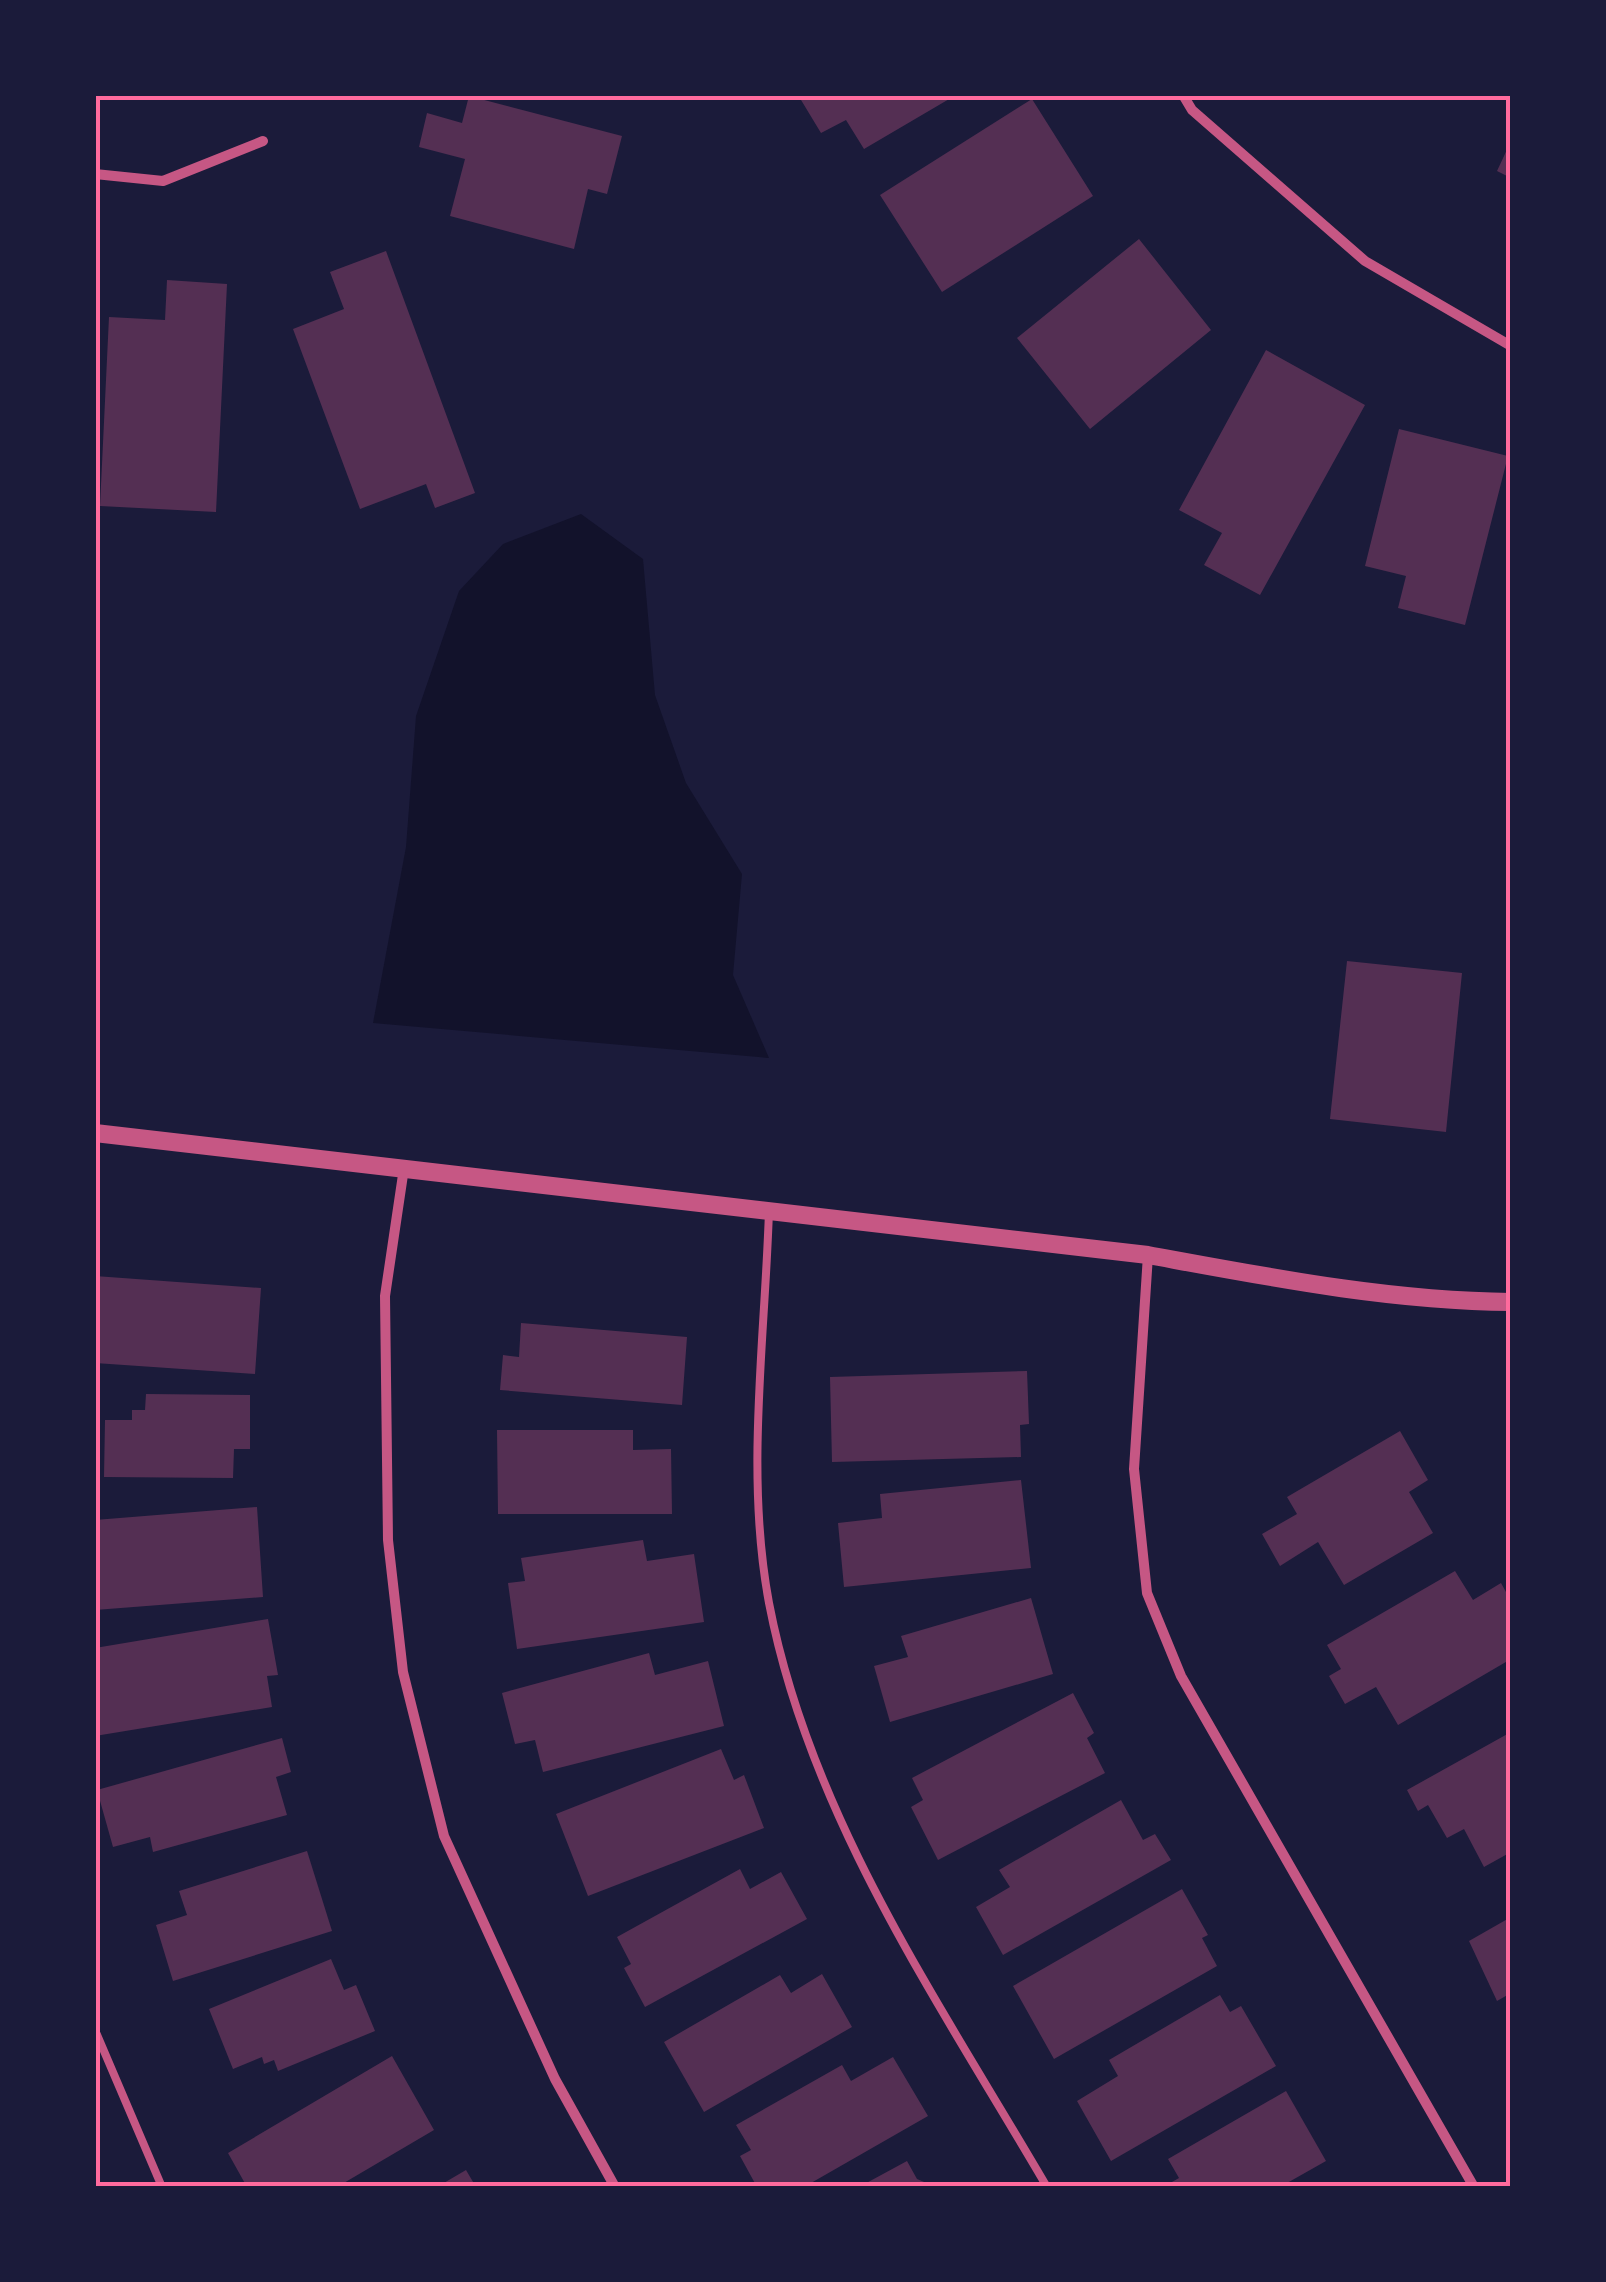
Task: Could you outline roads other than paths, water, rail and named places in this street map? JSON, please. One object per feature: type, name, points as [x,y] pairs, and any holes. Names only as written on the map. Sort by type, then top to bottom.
[{"type":"street","points":[[1183,95],[1192,110],[1366,261],[1511,346]]},
{"type":"street","points":[[95,174],[163,181],[262,141]]},
{"type":"street","points":[[95,1133],[1148,1255],[1449,1302],[1511,1302]]},
{"type":"street","points":[[404,1167],[384,1296],[388,1540],[402,1672],[444,1836],[555,2079],[615,2187]]},
{"type":"street","points":[[1148,1255],[1134,1470],[1147,1593],[1181,1676],[1474,2187]]},
{"type":"lane","points":[[770,1210],[756,1472],[769,1602],[802,1724],[860,1864],[1047,2187]]},
{"type":"lane","points":[[95,2030],[162,2187]]}]
